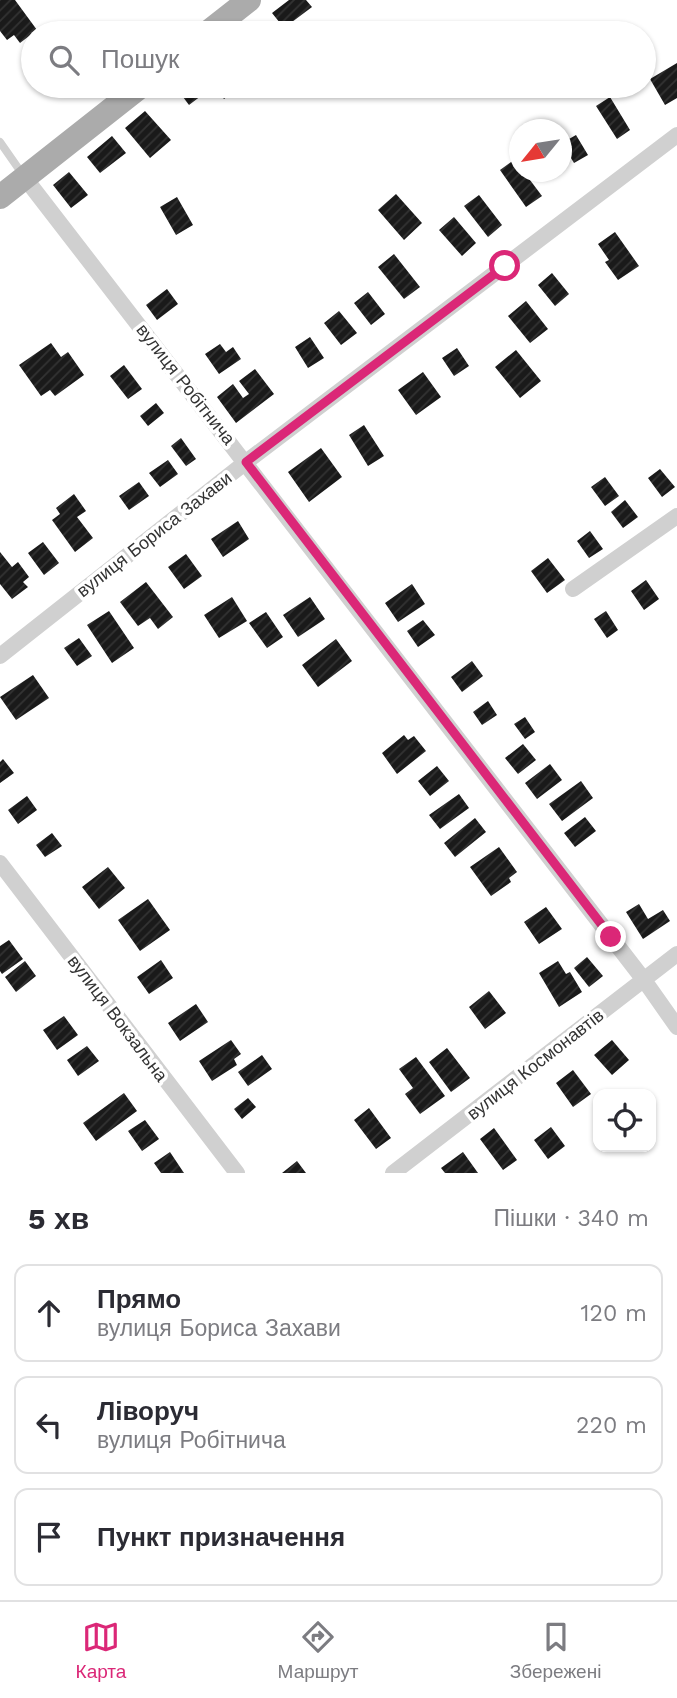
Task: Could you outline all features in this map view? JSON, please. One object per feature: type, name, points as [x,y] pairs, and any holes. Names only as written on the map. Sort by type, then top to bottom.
[{"type":"main road","points":[[222,21],[249,0]]},
{"type":"main road","points":[[0,197],[126,98]]},
{"type":"street","name":"вулиця Бориса Захави","points":[[0,656],[246,462],[677,135]]},
{"type":"street","name":"вулиця Робітнича","points":[[25,178],[644,980],[677,1027]]},
{"type":"street","points":[[573,589],[677,516]]},
{"type":"street","name":"вулиця Вокзальна","points":[[0,863],[237,1173]]},
{"type":"street","name":"вулиця Космонавтів","points":[[393,1173],[677,954]]},
{"type":"lane","name":"вулиця Робітнича","points":[[0,142],[25,178]]},
{"type":"building","points":[[0,0],[15,0],[30,21],[21,21],[21,42],[14,35],[7,40],[0,31]]},
{"type":"building","points":[[289,0],[306,0],[312,7],[293,21],[278,21],[272,13]]},
{"type":"building","points":[[677,63],[677,98],[665,105],[656,89],[656,75]]},
{"type":"building","points":[[184,98],[198,98],[189,105]]},
{"type":"building","points":[[611,98],[630,130],[617,139],[596,106]]},
{"type":"building","points":[[145,111],[171,140],[150,158],[125,128]]},
{"type":"building","points":[[576,135],[588,155],[574,163],[572,160],[572,137]]},
{"type":"building","points":[[112,136],[126,153],[100,173],[87,157]]},
{"type":"building","points":[[509,163],[509,182],[532,182],[542,196],[526,207],[500,170]]},
{"type":"building","points":[[69,172],[88,195],[71,208],[53,185]]},
{"type":"building","points":[[396,194],[422,223],[404,240],[378,210]]},
{"type":"building","points":[[479,195],[502,225],[488,237],[464,206]]},
{"type":"building","points":[[177,197],[193,225],[176,235],[160,207]]},
{"type":"building","points":[[454,217],[476,243],[462,256],[439,230]]},
{"type":"building","points":[[615,232],[639,266],[618,280],[605,262],[609,260],[598,244]]},
{"type":"building","points":[[394,254],[420,287],[404,299],[378,267]]},
{"type":"building","points":[[552,273],[569,294],[555,306],[538,285]]},
{"type":"building","points":[[167,289],[178,304],[157,320],[146,305]]},
{"type":"building","points":[[368,292],[385,314],[371,325],[354,303]]},
{"type":"building","points":[[526,301],[548,329],[530,343],[508,316]]},
{"type":"building","points":[[339,311],[357,333],[341,345],[324,323]]},
{"type":"building","points":[[310,337],[324,358],[308,368],[295,347]]},
{"type":"building","points":[[51,343],[61,357],[68,352],[84,375],[55,396],[50,390],[41,396],[19,365]]},
{"type":"building","points":[[220,344],[226,352],[233,347],[241,359],[219,374],[205,354]]},
{"type":"building","points":[[457,348],[469,366],[454,376],[442,358]]},
{"type":"building","points":[[516,350],[541,381],[520,398],[495,367]]},
{"type":"building","points":[[124,365],[142,389],[128,399],[110,376]]},
{"type":"building","points":[[255,369],[274,394],[236,423],[217,397],[233,384],[243,398],[249,394],[239,381]]},
{"type":"building","points":[[423,372],[441,397],[416,415],[398,390]]},
{"type":"building","points":[[156,403],[164,413],[148,426],[140,416]]},
{"type":"building","points":[[364,425],[384,456],[368,466],[349,435]]},
{"type":"building","points":[[181,438],[196,459],[186,466],[171,446]]},
{"type":"building","points":[[321,448],[342,477],[309,502],[288,472]]},
{"type":"building","points":[[168,460],[178,474],[160,487],[149,473]]},
{"type":"building","points":[[660,469],[675,487],[662,497],[648,478]]},
{"type":"building","points":[[605,477],[619,496],[605,506],[591,487]]},
{"type":"building","points":[[139,482],[149,496],[129,510],[119,496]]},
{"type":"building","points":[[74,494],[86,511],[77,517],[93,538],[75,552],[52,520],[60,514],[56,508]]},
{"type":"building","points":[[625,500],[638,517],[623,528],[611,512]]},
{"type":"building","points":[[238,521],[249,539],[223,557],[211,539]]},
{"type":"building","points":[[590,531],[603,549],[589,558],[577,541]]},
{"type":"building","points":[[43,542],[59,563],[44,575],[28,553]]},
{"type":"building","points":[[0,552],[12,567],[18,562],[29,577],[23,582],[28,587],[12,599],[0,584]]},
{"type":"building","points":[[186,554],[202,576],[184,589],[168,567]]},
{"type":"building","points":[[548,558],[565,580],[547,593],[531,571]]},
{"type":"building","points":[[646,580],[659,599],[644,610],[631,591]]},
{"type":"building","points":[[146,582],[173,617],[158,629],[150,618],[138,626],[120,602]]},
{"type":"building","points":[[412,584],[425,604],[398,622],[385,603]]},
{"type":"building","points":[[232,597],[247,621],[219,638],[204,615]]},
{"type":"building","points":[[310,597],[325,619],[298,637],[283,615]]},
{"type":"building","points":[[109,611],[134,648],[112,663],[87,625]]},
{"type":"building","points":[[606,611],[618,630],[607,638],[594,619]]},
{"type":"building","points":[[266,612],[283,637],[267,648],[249,623]]},
{"type":"building","points":[[423,620],[435,635],[418,647],[407,631]]},
{"type":"building","points":[[79,638],[92,656],[77,666],[64,648]]},
{"type":"building","points":[[336,639],[352,661],[318,687],[302,665]]},
{"type":"building","points":[[472,661],[483,676],[462,692],[451,677]]},
{"type":"building","points":[[33,675],[49,698],[16,720],[0,697]]},
{"type":"building","points":[[488,701],[497,715],[482,725],[473,712]]},
{"type":"building","points":[[525,717],[535,732],[525,739],[514,724]]},
{"type":"building","points":[[404,735],[408,740],[414,736],[426,751],[397,774],[382,753]]},
{"type":"building","points":[[523,744],[536,760],[518,774],[505,758]]},
{"type":"building","points":[[3,759],[14,773],[0,783],[0,762]]},
{"type":"building","points":[[550,764],[562,780],[537,799],[525,783]]},
{"type":"building","points":[[437,766],[449,781],[430,796],[418,781]]},
{"type":"building","points":[[581,781],[593,798],[562,821],[549,804]]},
{"type":"building","points":[[459,794],[469,808],[440,829],[429,815]]},
{"type":"building","points":[[27,796],[37,810],[18,824],[8,810]]},
{"type":"building","points":[[585,817],[596,831],[575,847],[564,833]]},
{"type":"building","points":[[475,818],[486,832],[455,857],[444,843]]},
{"type":"building","points":[[52,833],[62,846],[45,857],[36,845]]},
{"type":"building","points":[[499,847],[517,872],[509,878],[511,882],[491,896],[470,867]]},
{"type":"building","points":[[108,867],[125,888],[99,909],[82,887]]},
{"type":"building","points":[[148,899],[170,930],[140,951],[118,920]]},
{"type":"building","points":[[639,904],[648,919],[663,910],[670,921],[643,939],[626,912]]},
{"type":"building","points":[[546,907],[562,929],[539,944],[524,922]]},
{"type":"building","points":[[9,940],[23,959],[2,974],[0,946]]},
{"type":"building","points":[[587,957],[603,976],[589,987],[574,968]]},
{"type":"building","points":[[161,960],[173,978],[149,994],[137,977]]},
{"type":"building","points":[[25,961],[36,976],[16,992],[5,977]]},
{"type":"building","points":[[558,961],[566,974],[570,972],[582,992],[559,1007],[539,973]]},
{"type":"building","points":[[489,991],[506,1013],[485,1029],[469,1007]]},
{"type":"building","points":[[196,1004],[208,1022],[180,1041],[168,1023]]},
{"type":"building","points":[[64,1016],[78,1035],[57,1050],[43,1030]]},
{"type":"building","points":[[231,1040],[241,1054],[234,1059],[237,1065],[212,1081],[199,1061]]},
{"type":"building","points":[[612,1040],[629,1060],[612,1075],[594,1055]]},
{"type":"building","points":[[87,1046],[99,1061],[78,1076],[67,1060]]},
{"type":"building","points":[[447,1048],[470,1078],[451,1092],[429,1062]]},
{"type":"building","points":[[262,1055],[272,1069],[248,1086],[238,1072]]},
{"type":"building","points":[[416,1057],[445,1096],[420,1114],[405,1094],[413,1088],[399,1069]]},
{"type":"building","points":[[573,1070],[591,1094],[573,1107],[556,1083]]},
{"type":"building","points":[[124,1093],[137,1111],[96,1141],[83,1123]]},
{"type":"building","points":[[248,1098],[256,1107],[242,1119],[234,1109]]},
{"type":"building","points":[[369,1108],[391,1138],[376,1149],[354,1120]]},
{"type":"building","points":[[145,1120],[159,1139],[142,1151],[128,1131]]},
{"type":"building","points":[[551,1127],[565,1146],[548,1159],[534,1140]]},
{"type":"building","points":[[494,1128],[517,1160],[503,1170],[480,1139]]},
{"type":"building","points":[[170,1152],[184,1173],[161,1173],[154,1163]]},
{"type":"building","points":[[463,1152],[478,1173],[445,1173],[441,1168]]},
{"type":"building","points":[[297,1161],[306,1173],[282,1173]]},
{"type":"route","points":[[505,266],[246,462],[611,937]]}]
